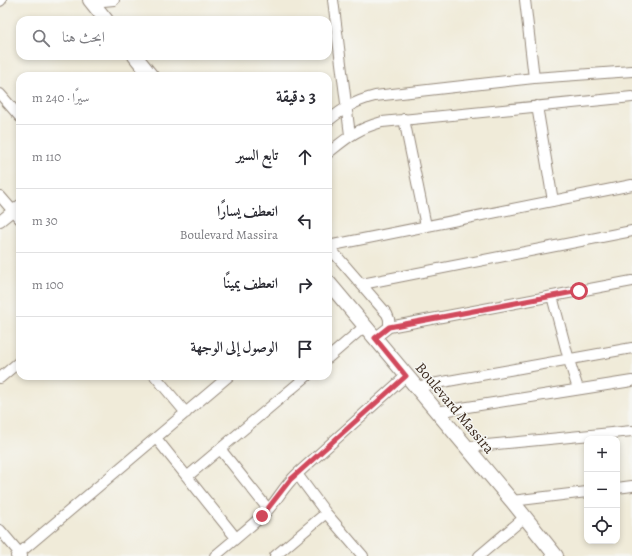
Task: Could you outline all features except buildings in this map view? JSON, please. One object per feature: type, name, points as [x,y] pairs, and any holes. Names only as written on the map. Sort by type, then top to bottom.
[{"type":"main road","points":[[91,1],[103,16]]},
{"type":"main road","points":[[138,60],[148,72]]},
{"type":"main road","name":"Boulevard Massira","points":[[332,290],[365,326],[512,501],[556,556]]},
{"type":"street","points":[[91,1],[114,0]]},
{"type":"street","points":[[333,0],[350,135]]},
{"type":"street","points":[[525,0],[534,78]]},
{"type":"street","points":[[332,118],[347,106],[375,96],[534,78],[632,71]]},
{"type":"street","points":[[0,94],[16,113]]},
{"type":"street","points":[[332,150],[350,135],[375,124],[404,119],[632,97]]},
{"type":"street","points":[[537,106],[553,201]]},
{"type":"street","points":[[404,119],[426,226]]},
{"type":"street","points":[[332,245],[632,185]]},
{"type":"street","points":[[0,196],[16,208],[0,221]]},
{"type":"street","points":[[362,284],[632,230]]},
{"type":"street","points":[[332,250],[387,314],[389,327]]},
{"type":"street","points":[[375,338],[389,327],[632,281]]},
{"type":"street","points":[[552,296],[578,389]]},
{"type":"street","points":[[332,355],[365,326]]},
{"type":"street","points":[[215,556],[268,509],[284,486],[297,474],[411,382],[569,360],[632,348]]},
{"type":"street","points":[[0,378],[16,364]]},
{"type":"street","points":[[158,380],[186,413]]},
{"type":"street","points":[[0,530],[19,555],[225,380]]},
{"type":"street","points":[[188,476],[302,380]]},
{"type":"street","points":[[436,412],[632,381]]},
{"type":"street","points":[[466,447],[632,431]]},
{"type":"street","points":[[156,438],[188,476],[236,538]]},
{"type":"street","points":[[220,450],[268,509]]},
{"type":"street","points":[[297,474],[326,513],[363,556]]},
{"type":"street","points":[[620,488],[632,486]]},
{"type":"street","points":[[512,501],[584,492]]},
{"type":"street","points":[[275,556],[326,513]]},
{"type":"street","points":[[479,556],[525,517]]},
{"type":"route","points":[[262,516],[276,500],[284,486],[290,480],[406,376],[375,338],[389,327],[579,291]]}]
